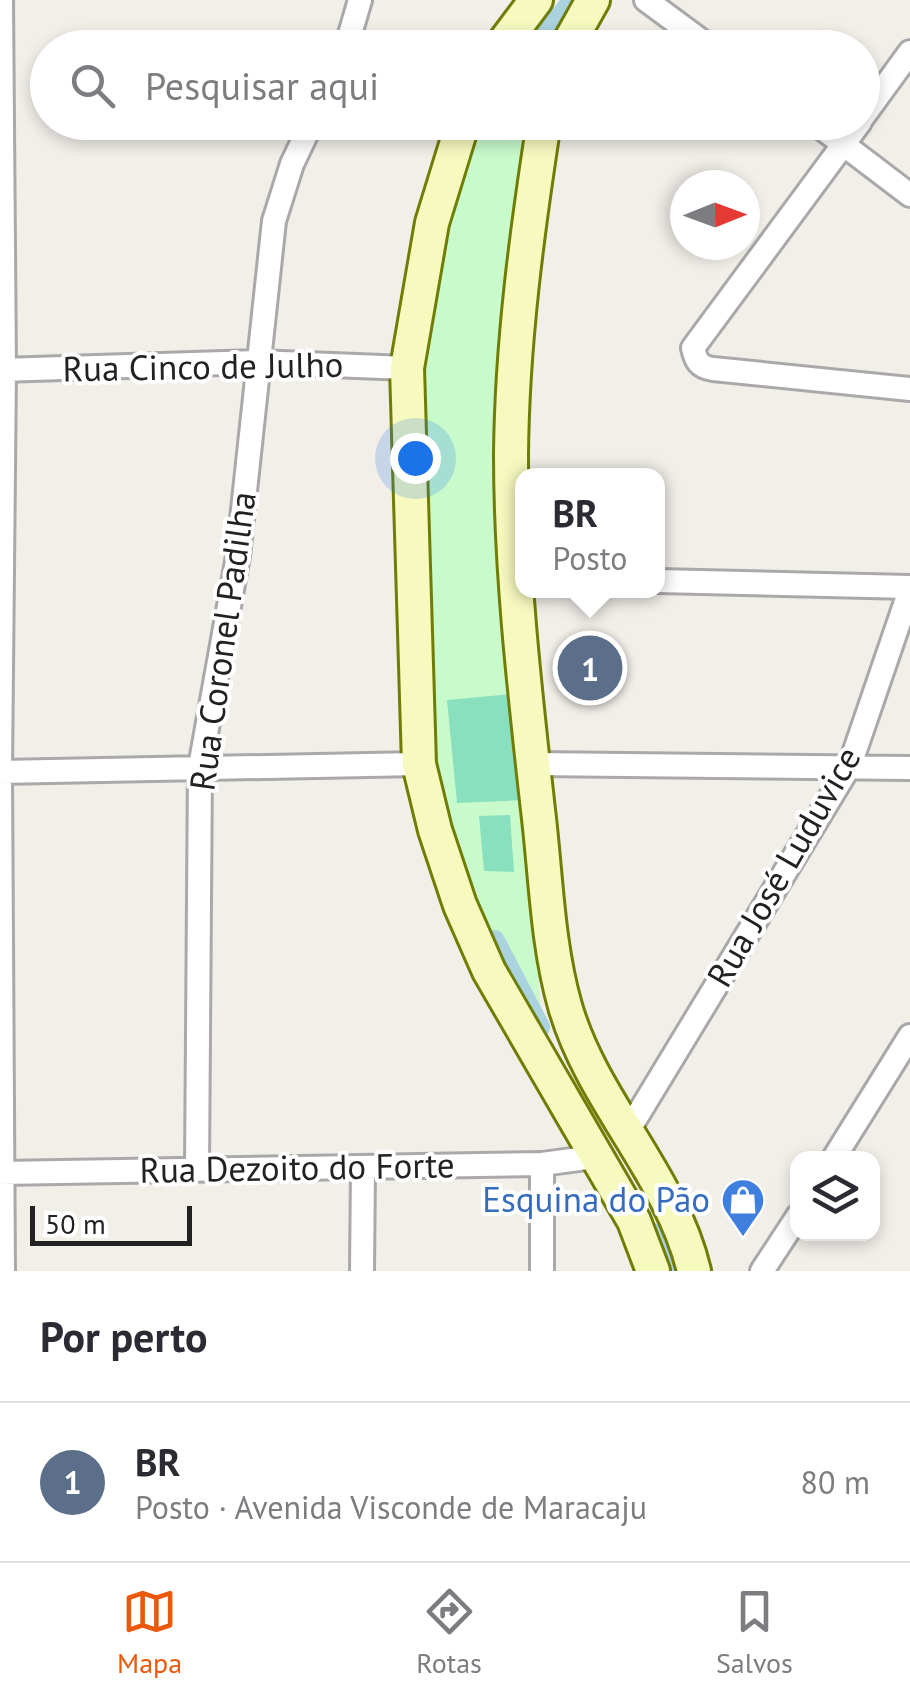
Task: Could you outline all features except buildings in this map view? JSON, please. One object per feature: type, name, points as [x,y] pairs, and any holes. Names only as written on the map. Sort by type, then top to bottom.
[{"type":"main road","points":[[514,30],[536,0]]},
{"type":"main road","points":[[576,30],[593,0]]},
{"type":"main road","points":[[457,140],[432,223],[407,368],[419,764],[460,906],[490,971],[634,1221],[653,1271]]},
{"type":"main road","points":[[515,511],[511,458],[513,397],[524,266],[542,140]]},
{"type":"main road","points":[[521,598],[532,764],[562,996],[590,1068],[669,1205],[694,1271]]},
{"type":"street","points":[[1,0],[2,1271]]},
{"type":"street","points":[[351,30],[360,0]]},
{"type":"street","points":[[646,0],[687,30]]},
{"type":"street","points":[[880,94],[910,52]]},
{"type":"street","name":"Rua Coronel Padilha","points":[[197,1168],[200,766],[238,556],[274,220],[303,140]]},
{"type":"street","points":[[839,140],[910,195]]},
{"type":"street","points":[[847,140],[693,348],[696,362],[707,368],[910,389]]},
{"type":"street","name":"Rua Cinco de Julho","points":[[2,370],[257,362],[407,368]]},
{"type":"street","points":[[665,581],[910,588]]},
{"type":"street","name":"Rua José Luduvice","points":[[628,1131],[850,765],[910,588]]},
{"type":"street","points":[[0,773],[419,764]]},
{"type":"street","points":[[532,764],[910,768]]},
{"type":"street","points":[[839,1151],[906,1050]]},
{"type":"street","name":"Rua Dezoito do Forte","points":[[1,1174],[542,1164],[594,1157]]},
{"type":"street","points":[[542,1164],[542,1271]]},
{"type":"street","points":[[362,1168],[362,1271]]},
{"type":"street","points":[[762,1271],[790,1228]]},
{"type":"green space","points":[[473,140],[536,140],[515,258],[521,468],[515,468],[515,598],[525,598],[541,1016],[499,938],[488,941],[435,797],[418,361],[458,161]]},
{"type":"green space","points":[[512,694],[524,800],[457,803],[447,700]]},
{"type":"green space","points":[[510,815],[514,872],[484,871],[479,816]]},
{"type":"waterway","points":[[550,30],[574,0]]},
{"type":"waterway","points":[[494,941],[539,1027]]},
{"type":"waterway","points":[[653,1234],[672,1271]]},
{"type":"place","name":"BR","points":[[590,668]]},
{"type":"place","name":"Esquina do Pão","points":[[743,1238]]}]
